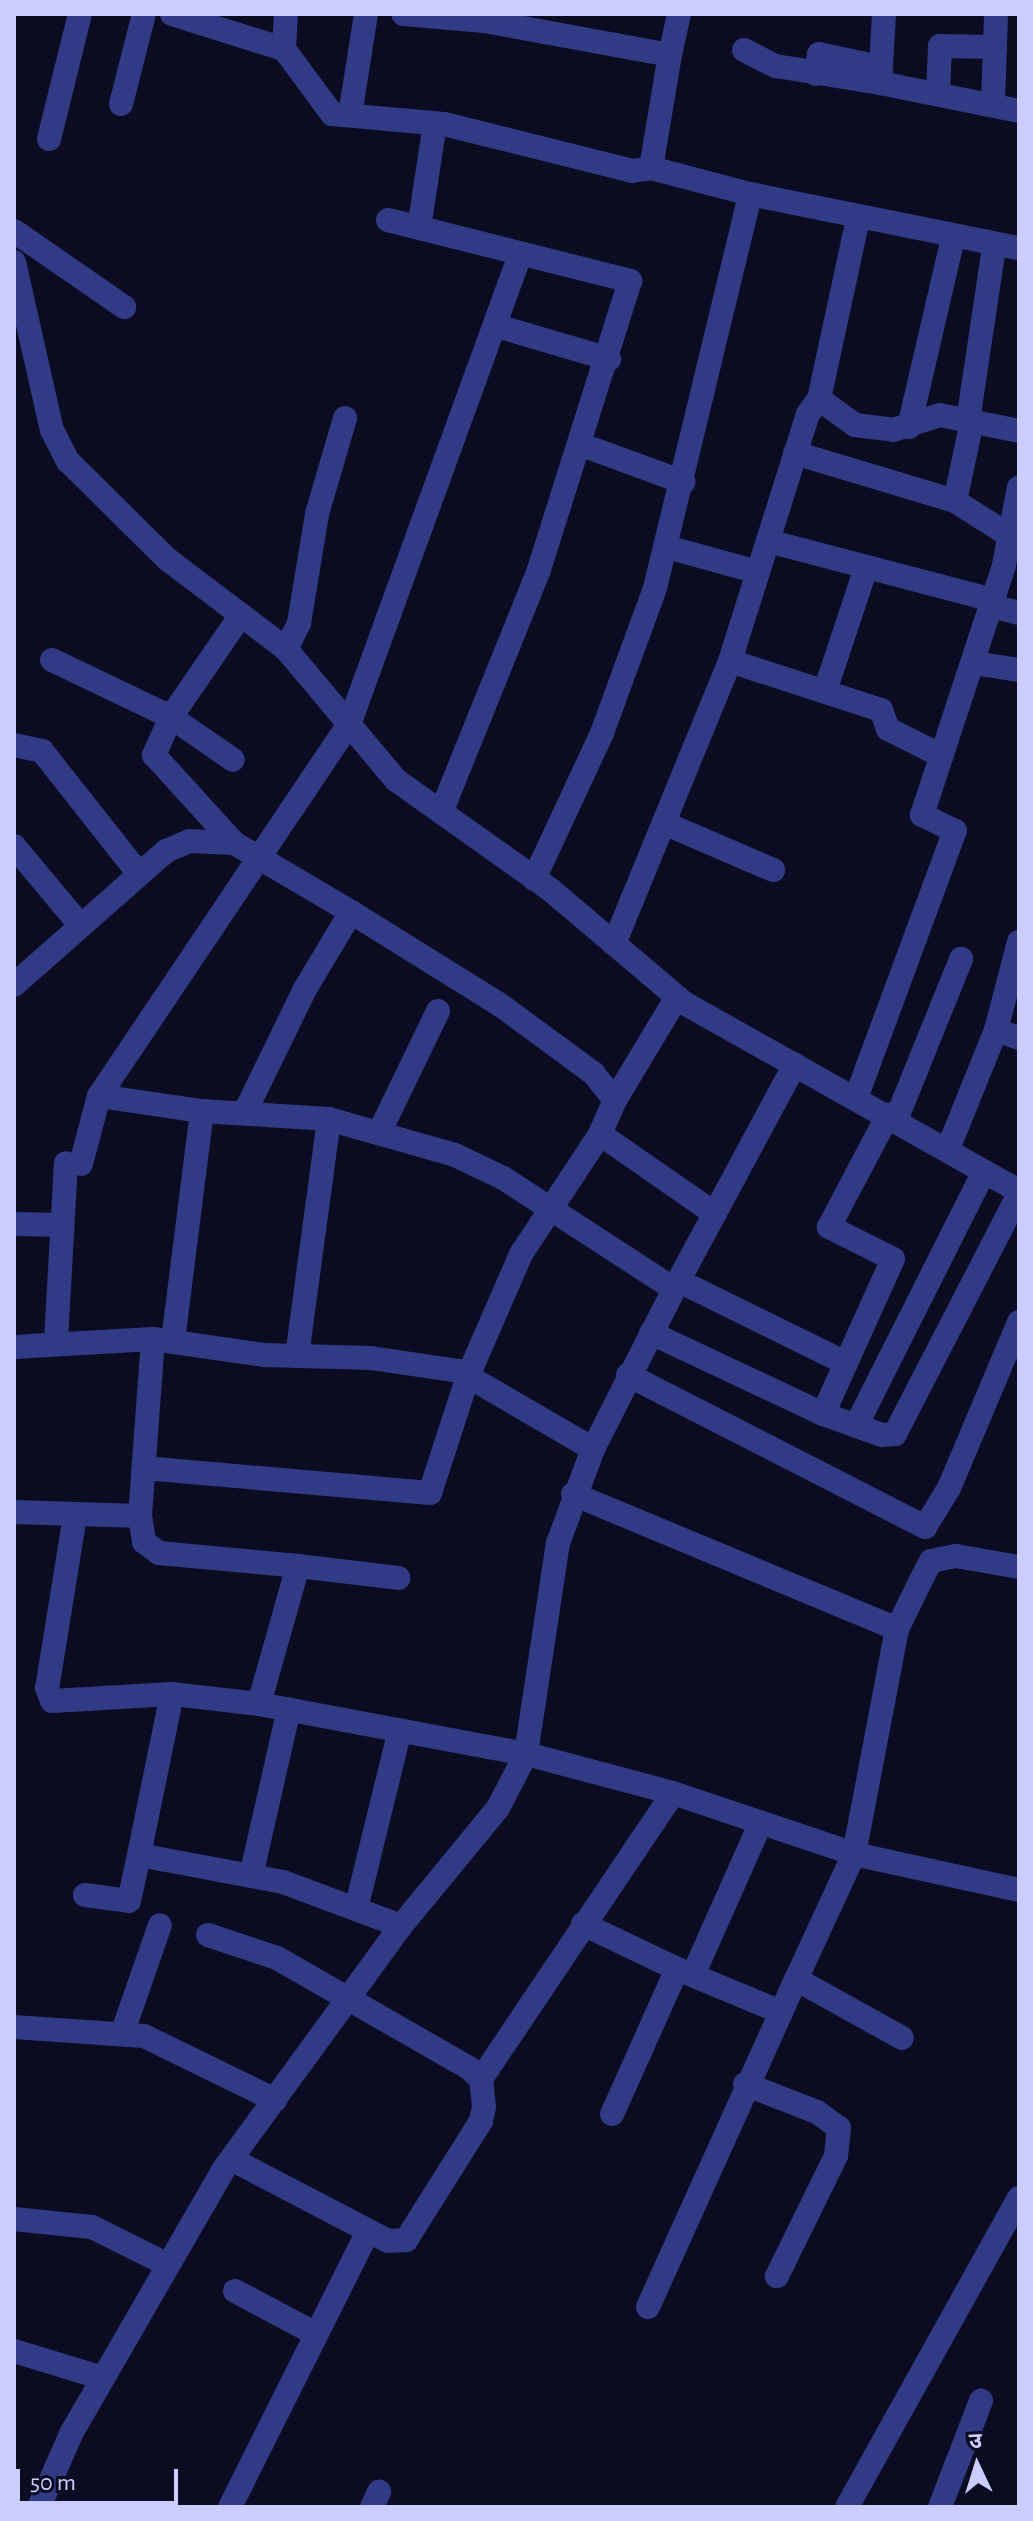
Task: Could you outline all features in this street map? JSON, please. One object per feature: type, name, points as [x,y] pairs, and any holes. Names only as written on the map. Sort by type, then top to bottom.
[{"type":"street","points":[[49,139],[80,14]]},
{"type":"street","points":[[121,104],[144,14]]},
{"type":"street","points":[[172,14],[284,49],[332,114],[435,123],[632,171],[651,168],[858,218],[994,247],[1019,248]]},
{"type":"street","points":[[284,49],[286,14]]},
{"type":"street","points":[[350,115],[366,14]]},
{"type":"street","points":[[403,14],[484,21],[670,55]]},
{"type":"street","points":[[651,168],[679,14]]},
{"type":"street","points":[[880,75],[884,14]]},
{"type":"street","points":[[993,105],[996,14]]},
{"type":"street","points":[[938,94],[940,46],[995,47]]},
{"type":"street","points":[[744,50],[816,74],[819,54],[938,94],[1019,111]]},
{"type":"street","points":[[419,228],[435,123]]},
{"type":"street","points":[[534,879],[602,733],[667,547],[750,194]]},
{"type":"street","points":[[614,944],[730,661],[795,453],[819,399],[858,218]]},
{"type":"street","points":[[388,220],[630,281],[582,445],[539,570],[441,812]]},
{"type":"street","points":[[14,231],[124,307]]},
{"type":"street","points":[[909,427],[953,238]]},
{"type":"street","points":[[955,501],[970,421],[994,247]]},
{"type":"street","points":[[56,1341],[62,1225],[74,1164],[99,1096],[350,722],[497,326],[520,254]]},
{"type":"street","points":[[14,262],[17,288],[52,430],[68,461],[167,559],[286,649],[396,780],[534,879],[677,997],[948,1149],[1019,1193],[904,1423],[895,1434],[882,1435],[823,1414],[651,1333]]},
{"type":"street","points":[[497,326],[609,359]]},
{"type":"street","points":[[819,399],[855,425],[909,427],[929,416],[1019,431]]},
{"type":"street","points":[[286,649],[299,623],[317,514],[345,418]]},
{"type":"street","points":[[840,467],[855,425]]},
{"type":"street","points":[[582,445],[683,482]]},
{"type":"street","points":[[795,453],[955,501],[1010,536]]},
{"type":"street","points":[[856,1098],[955,831],[922,815],[992,603],[1012,567],[1010,536],[1019,487]]},
{"type":"street","points":[[768,541],[1019,613]]},
{"type":"street","points":[[667,547],[758,572]]},
{"type":"street","points":[[825,691],[865,571]]},
{"type":"street","points":[[241,615],[171,717],[154,755],[234,843],[499,1004],[593,1073],[615,1100]]},
{"type":"street","points":[[52,660],[171,717],[233,760]]},
{"type":"street","points":[[730,661],[881,710],[888,729],[942,756]]},
{"type":"street","points":[[974,663],[1019,670]]},
{"type":"street","points":[[14,745],[42,751],[139,874]]},
{"type":"street","points":[[664,823],[773,870]]},
{"type":"street","points":[[18,974],[81,926],[139,874],[189,841],[234,843]]},
{"type":"street","points":[[14,846],[81,926]]},
{"type":"street","points":[[245,1112],[305,989],[351,912]]},
{"type":"street","points":[[948,1149],[1007,1034],[1019,942]]},
{"type":"street","points":[[823,1414],[893,1259],[829,1227],[892,1117],[961,959]]},
{"type":"street","points":[[144,1468],[430,1493],[468,1376],[521,1254],[600,1134],[615,1100],[677,997]]},
{"type":"street","points":[[381,1129],[438,1011]]},
{"type":"street","points":[[39,2507],[103,2378],[231,2159],[401,1926],[498,1808],[526,1754],[558,1543],[573,1494],[628,1375],[795,1064]]},
{"type":"street","points":[[99,1096],[202,1111],[329,1119],[381,1129],[503,1178],[550,1212],[676,1285],[846,1363]]},
{"type":"street","points":[[202,1111],[144,1468],[140,1516],[144,1542],[159,1553],[398,1578]]},
{"type":"street","points":[[297,1356],[329,1119]]},
{"type":"street","points":[[600,1134],[715,1214]]},
{"type":"street","points":[[856,1426],[984,1171]]},
{"type":"street","points":[[14,1224],[62,1225]]},
{"type":"street","points":[[628,1375],[925,1527],[949,1488],[1018,1325]]},
{"type":"street","points":[[14,1347],[56,1341],[163,1340],[297,1356],[371,1358],[468,1376],[593,1449]]},
{"type":"street","points":[[573,1494],[897,1629]]},
{"type":"street","points":[[14,1512],[140,1516]]},
{"type":"street","points":[[75,1516],[47,1688],[52,1701],[172,1694],[289,1709],[526,1754],[673,1793],[854,1854],[1019,1890]]},
{"type":"street","points":[[648,2307],[745,2084],[854,1854],[897,1629],[931,1561],[956,1556],[1019,1567]]},
{"type":"street","points":[[259,1704],[298,1566]]},
{"type":"street","points":[[85,1895],[129,1901],[172,1694]]},
{"type":"street","points":[[251,1876],[289,1709]]},
{"type":"street","points":[[356,1909],[400,1730]]},
{"type":"street","points":[[231,2159],[388,2241],[406,2240],[481,2121],[481,2079],[673,1793]]},
{"type":"street","points":[[612,2114],[761,1822]]},
{"type":"street","points":[[139,1855],[251,1876],[401,1926]]},
{"type":"street","points":[[583,1924],[685,1972],[781,2012]]},
{"type":"street","points":[[122,2034],[160,1925]]},
{"type":"street","points":[[208,1935],[277,1958],[350,1997],[481,2079]]},
{"type":"street","points":[[796,1979],[902,2038]]},
{"type":"street","points":[[14,2027],[144,2036],[275,2100]]},
{"type":"street","points":[[745,2084],[817,2112],[839,2128],[836,2156],[777,2276]]},
{"type":"street","points":[[847,2507],[1019,2198]]},
{"type":"street","points":[[14,2219],[92,2227],[168,2265]]},
{"type":"street","points":[[230,2507],[368,2231]]},
{"type":"street","points":[[235,2291],[316,2334]]},
{"type":"street","points":[[14,2351],[103,2378]]},
{"type":"street","points":[[940,2507],[981,2401]]}]
